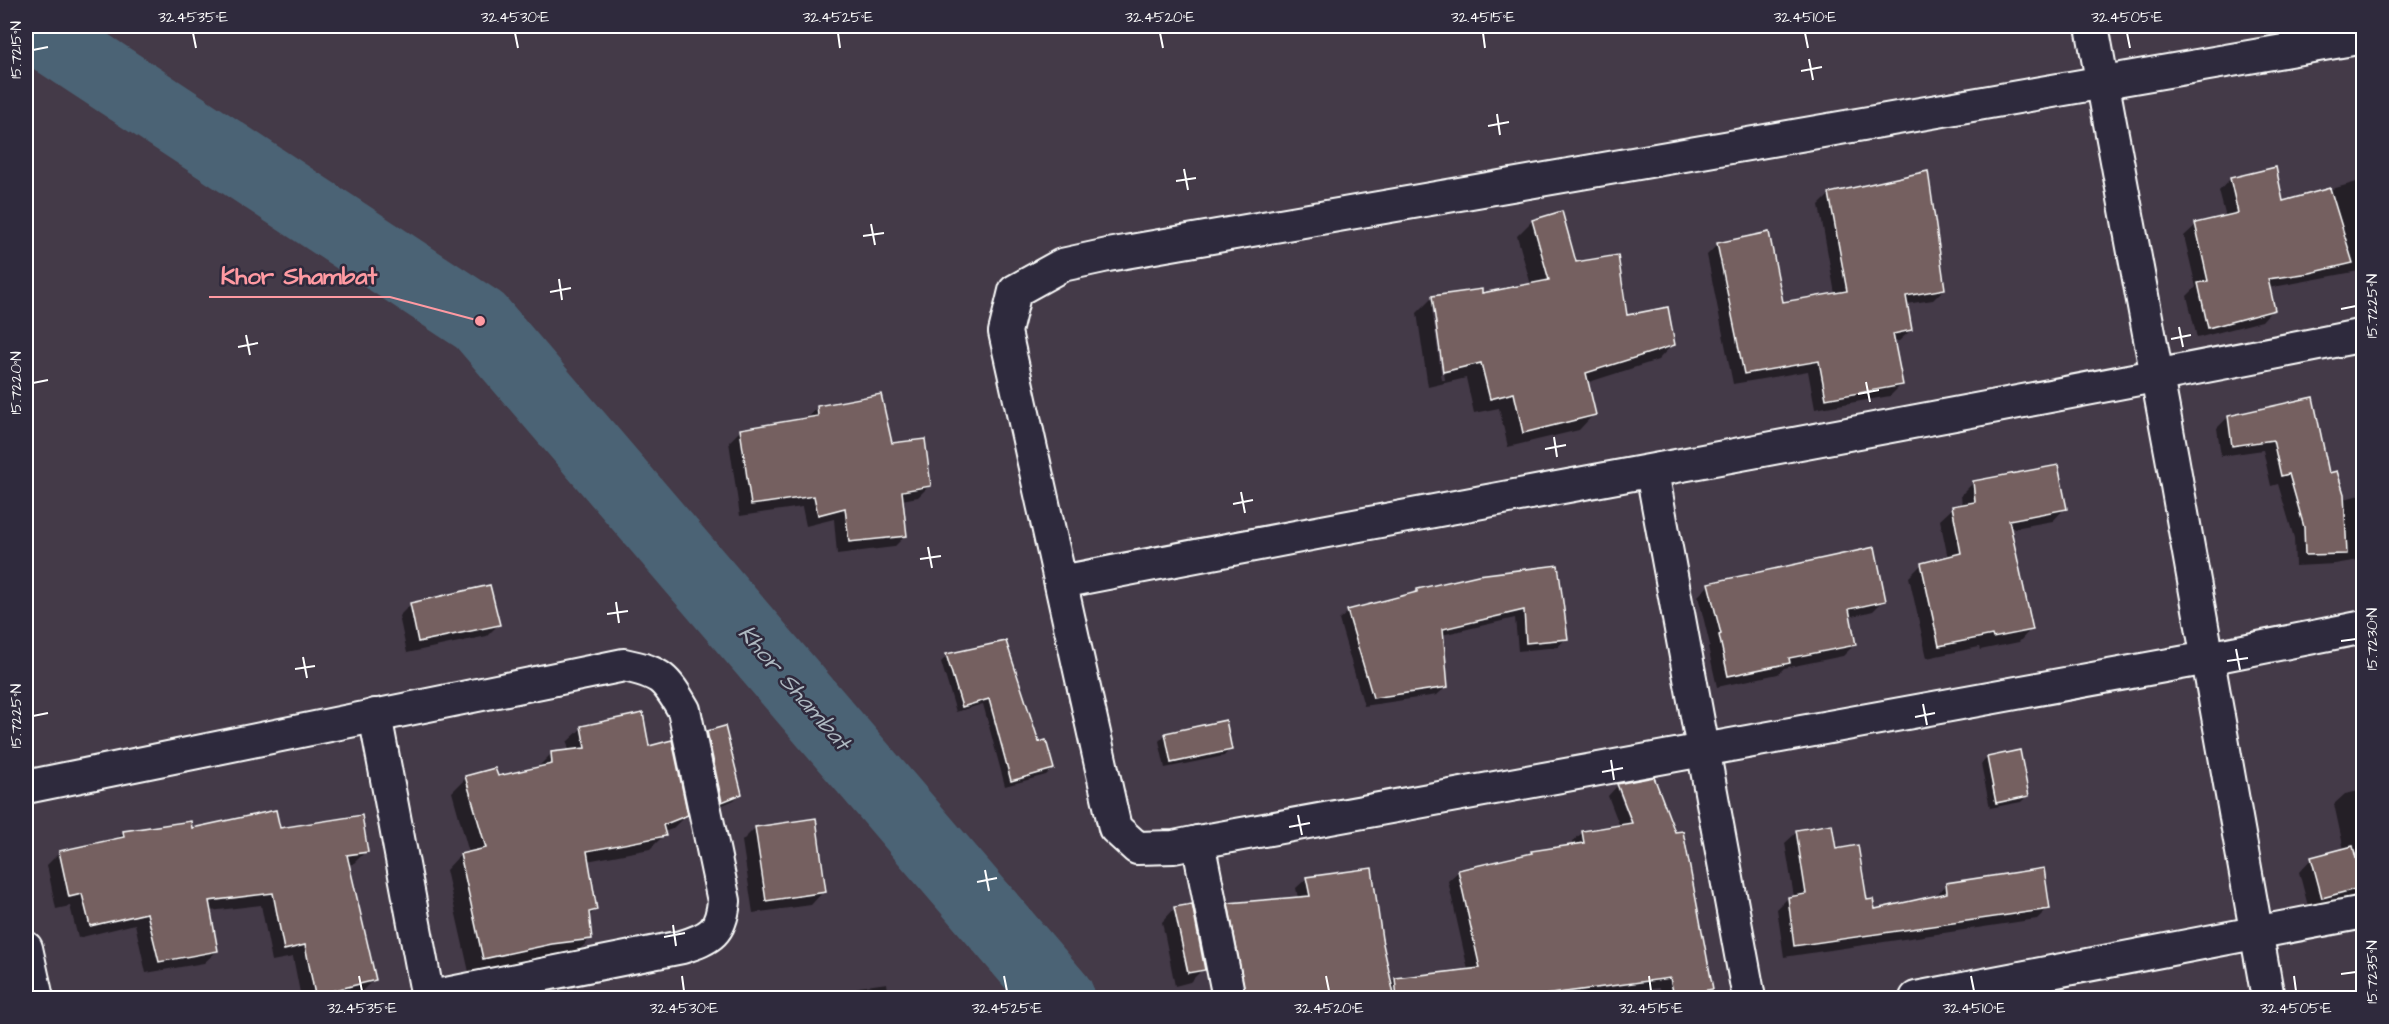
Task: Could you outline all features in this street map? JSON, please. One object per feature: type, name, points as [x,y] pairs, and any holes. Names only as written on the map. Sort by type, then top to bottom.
[{"type":"street","points":[[2092,26],[2268,999]]},
{"type":"street","points":[[2364,37],[1108,255],[1062,265],[1016,291],[1005,332],[1115,828],[1137,848],[1174,847],[1703,748],[2208,658],[2364,627]]},
{"type":"street","points":[[1061,582],[1365,523],[1652,472],[2364,334]]},
{"type":"street","points":[[1652,472],[1749,999]]},
{"type":"street","points":[[26,786],[375,715],[624,665],[649,671],[669,684],[684,710],[724,901],[723,919],[714,932],[704,940],[682,947],[427,998],[375,715]]},
{"type":"street","points":[[1198,842],[1229,999]]},
{"type":"street","points":[[1916,999],[2364,912]]},
{"type":"street","points":[[26,948],[37,999]]},
{"type":"building","points":[[2276,167],[2283,201],[2330,188],[2353,263],[2310,273],[2268,279],[2275,310],[2208,328],[2198,283],[2208,281],[2195,223],[2238,213],[2230,178]]},
{"type":"building","points":[[1928,171],[1945,289],[1906,296],[1912,330],[1893,334],[1903,385],[1826,399],[1819,361],[1744,374],[1717,243],[1769,232],[1783,302],[1847,291],[1829,193]]},
{"type":"building","points":[[1562,211],[1576,262],[1618,255],[1627,315],[1668,307],[1675,345],[1586,373],[1596,415],[1523,433],[1514,393],[1490,399],[1481,363],[1443,372],[1432,296],[1482,289],[1482,293],[1549,280],[1532,220]]},
{"type":"building","points":[[881,394],[892,443],[925,439],[931,486],[902,491],[907,536],[849,542],[845,508],[818,515],[814,496],[751,505],[740,429],[818,416],[817,406]]},
{"type":"building","points":[[2313,397],[2329,473],[2337,471],[2344,494],[2347,554],[2305,555],[2304,527],[2289,474],[2281,476],[2273,440],[2232,446],[2228,416]]},
{"type":"building","points":[[2058,465],[2067,509],[2009,520],[2033,630],[1993,638],[1992,635],[1939,646],[1921,563],[1961,553],[1952,506],[1975,502],[1973,481]]},
{"type":"building","points":[[1875,547],[1886,601],[1849,609],[1856,645],[1789,658],[1790,663],[1728,676],[1719,635],[1721,634],[1708,583]]},
{"type":"building","points":[[1558,565],[1568,639],[1526,643],[1524,610],[1443,629],[1448,687],[1373,698],[1347,610],[1417,592],[1417,589],[1478,575]]},
{"type":"building","points":[[490,585],[500,625],[418,642],[410,603]]},
{"type":"building","points":[[1006,641],[1039,742],[1046,740],[1054,769],[1011,781],[989,699],[962,707],[946,654]]},
{"type":"building","points":[[643,713],[649,746],[672,740],[688,815],[663,825],[666,836],[587,851],[597,910],[589,912],[592,939],[552,944],[483,959],[460,854],[486,848],[465,776],[495,768],[498,776],[552,764],[551,752],[585,748],[581,726]]},
{"type":"building","points":[[1226,720],[1232,750],[1171,763],[1165,733]]},
{"type":"building","points":[[725,726],[742,794],[722,802],[707,731]]},
{"type":"building","points":[[2020,750],[2029,796],[1996,803],[1987,757]]},
{"type":"building","points":[[1654,777],[1675,832],[1683,831],[1713,989],[1674,996],[1670,978],[1544,995],[1544,999],[1397,999],[1395,978],[1480,968],[1458,870],[1532,853],[1531,851],[1584,843],[1582,831],[1632,823],[1617,784]]},
{"type":"building","points":[[276,810],[280,828],[362,815],[368,852],[347,855],[376,980],[315,995],[305,945],[284,950],[273,893],[209,901],[218,951],[159,962],[147,913],[90,926],[82,894],[69,897],[59,851],[124,837],[123,831],[191,821],[192,828]]},
{"type":"building","points":[[816,818],[826,892],[766,901],[755,827]]},
{"type":"building","points":[[1832,824],[1836,849],[1858,845],[1867,900],[1873,899],[1875,909],[1947,893],[1946,883],[2044,868],[2050,909],[1794,946],[1788,897],[1806,894],[1796,830]]},
{"type":"building","points":[[2353,846],[2363,887],[2322,898],[2311,857]]},
{"type":"building","points":[[1372,868],[1382,939],[1395,999],[1246,999],[1228,903],[1310,896],[1306,877]]},
{"type":"building","points":[[1192,904],[1205,970],[1188,973],[1174,907]]},
{"type":"waterway","name":"Khor Shambat","points":[[32,26],[480,321],[1060,998]]},
{"type":"place","name":"Khor Shambat","points":[[480,321]]}]
